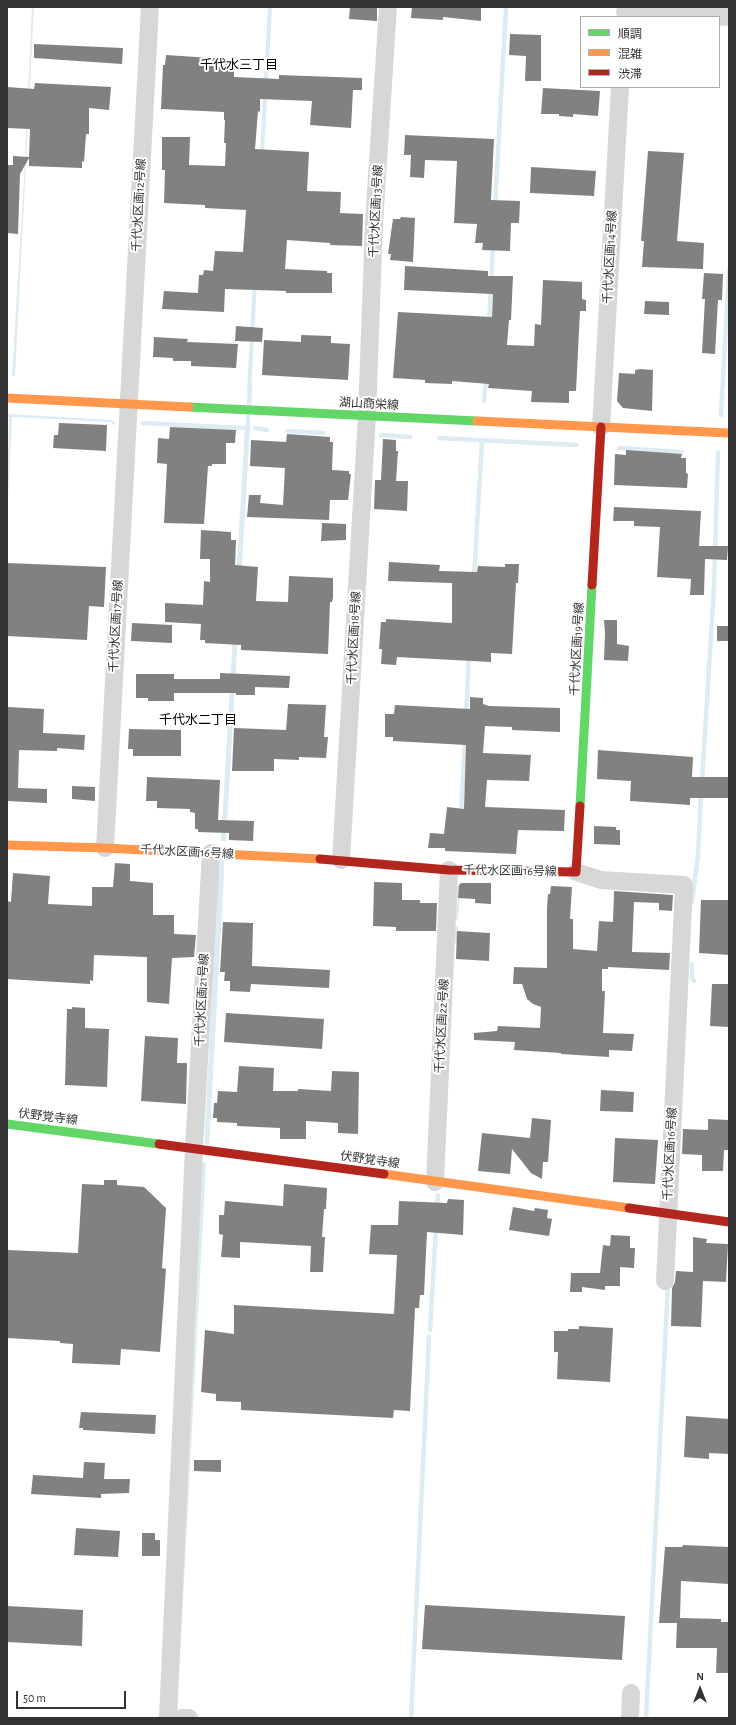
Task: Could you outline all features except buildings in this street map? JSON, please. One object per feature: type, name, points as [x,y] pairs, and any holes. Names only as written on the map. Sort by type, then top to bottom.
[{"type":"street","name":"千代水区画12号線","points":[[128,404],[150,7]]},
{"type":"street","name":"千代水区画13号線","points":[[367,415],[374,223],[388,7]]},
{"type":"street","points":[[624,12],[694,16]]},
{"type":"street","name":"千代水区画14号線","points":[[601,427],[620,88]]},
{"type":"street","name":"湖山商栄線","points":[[7,398],[729,433]]},
{"type":"street","name":"千代水区画17号線","points":[[105,848],[128,404]]},
{"type":"street","name":"千代水区画18号線","points":[[341,860],[367,415]]},
{"type":"street","name":"千代水区画19号線","points":[[576,872],[601,427]]},
{"type":"street","name":"千代水区画16号線","points":[[7,845],[105,848],[341,860],[449,870],[576,872],[601,880],[684,885],[667,1214]]},
{"type":"street","name":"千代水区画21号線","points":[[168,1718],[194,1148],[211,853]]},
{"type":"street","name":"千代水区画22号線","points":[[435,1182],[449,870]]},
{"type":"street","name":"伏野覚寺線","points":[[7,1124],[194,1148],[729,1222]]},
{"type":"street","points":[[665,1281],[667,1214]]},
{"type":"street","points":[[630,1694],[630,1718]]},
{"type":"street","points":[[182,1718],[189,1718]]},
{"type":"shaded area","points":[[32,7],[34,7],[15,376],[12,376],[24,178]]},
{"type":"shaded area","points":[[268,7],[272,7],[251,391],[247,391]]},
{"type":"shaded area","points":[[7,414],[112,420],[116,424],[114,425],[111,422],[12,417],[7,517],[9,417]]},
{"type":"shaded area","points":[[245,426],[250,426],[226,841],[221,841]]},
{"type":"shaded area","points":[[218,875],[224,875],[210,1130],[205,1129]]},
{"type":"shaded area","points":[[202,1162],[206,1163],[177,1715]]},
{"type":"waterway","points":[[495,206],[506,7]]},
{"type":"waterway","points":[[491,282],[493,245]]},
{"type":"waterway","points":[[721,415],[729,270]]},
{"type":"waterway","points":[[489,322],[491,289]]},
{"type":"waterway","points":[[484,401],[486,379]]},
{"type":"waterway","points":[[249,405],[250,386]]},
{"type":"waterway","points":[[248,416],[248,432]]},
{"type":"waterway","points":[[143,423],[243,428]]},
{"type":"waterway","points":[[255,428],[267,430]]},
{"type":"waterway","points":[[287,431],[324,433]]},
{"type":"waterway","points":[[381,435],[410,437]]},
{"type":"waterway","points":[[439,438],[577,445]]},
{"type":"waterway","points":[[474,576],[482,441]]},
{"type":"waterway","points":[[619,448],[682,452]]},
{"type":"waterway","points":[[702,782],[714,587],[718,452]]},
{"type":"waterway","points":[[466,714],[469,656]]},
{"type":"waterway","points":[[461,814],[465,740]]},
{"type":"waterway","points":[[692,902],[698,855],[701,793]]},
{"type":"waterway","points":[[221,880],[222,859]]},
{"type":"waterway","points":[[456,918],[458,888]]},
{"type":"waterway","points":[[455,941],[456,928]]},
{"type":"waterway","points":[[692,964],[692,978],[694,981]]},
{"type":"waterway","points":[[207,1143],[208,1125]]},
{"type":"waterway","points":[[437,1209],[438,1195]]},
{"type":"waterway","points":[[430,1330],[436,1228]]},
{"type":"waterway","points":[[646,1718],[668,1284]]},
{"type":"waterway","points":[[411,1718],[429,1337]]},
{"type":"traffic: fast","points":[[189,407],[477,421]]},
{"type":"traffic: fast","points":[[580,806],[592,585]]},
{"type":"traffic: fast","points":[[7,1124],[159,1144]]},
{"type":"traffic: slow","points":[[7,398],[189,407]]},
{"type":"traffic: slow","points":[[477,421],[729,433]]},
{"type":"traffic: slow","points":[[7,845],[105,848],[320,859]]},
{"type":"traffic: slow","points":[[384,1174],[629,1208]]},
{"type":"traffic: jam","points":[[592,585],[601,427]]},
{"type":"traffic: jam","points":[[320,859],[449,870],[576,872],[580,806]]},
{"type":"traffic: jam","points":[[159,1144],[384,1174]]},
{"type":"traffic: jam","points":[[629,1208],[729,1222]]},
{"type":"district","name":"千代水三丁目","points":[[239,65]]},
{"type":"district","name":"千代水二丁目","points":[[198,720]]}]
